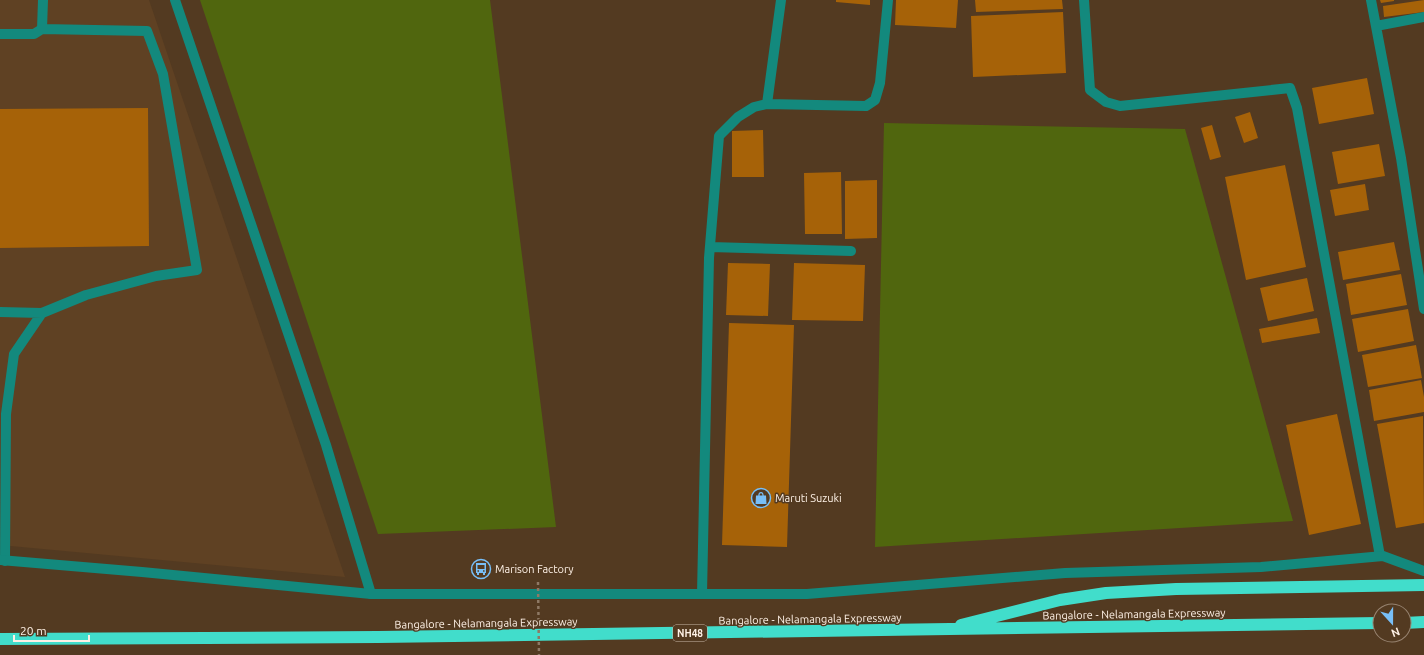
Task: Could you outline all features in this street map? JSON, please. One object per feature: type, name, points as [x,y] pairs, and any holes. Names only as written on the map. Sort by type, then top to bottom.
[{"type":"highway","points":[[940,630],[1060,600],[1106,593],[1184,589],[1424,585]]},
{"type":"highway","points":[[1412,623],[1424,622]]},
{"type":"highway","name":"Bangalore - Nelamangala Expressway","points":[[0,639],[378,637],[1372,623]]},
{"type":"street","points":[[42,29],[44,0]]},
{"type":"street","points":[[175,0],[326,446],[371,594]]},
{"type":"street","points":[[767,104],[781,0]]},
{"type":"street","points":[[702,594],[710,247],[719,136],[738,117],[754,107],[767,104],[866,106],[875,100],[880,84],[888,0]]},
{"type":"street","points":[[1084,0],[1090,90],[1106,102],[1120,106],[1290,88],[1297,108],[1380,556]]},
{"type":"street","points":[[1371,0],[1401,158],[1424,309]]},
{"type":"street","points":[[1376,26],[1424,18]]},
{"type":"street","points":[[0,34],[34,34],[42,29],[148,31],[162,74],[197,270],[156,276],[100,291],[86,295],[42,313],[0,312]]},
{"type":"street","points":[[710,247],[851,251]]},
{"type":"street","points":[[42,313],[14,354],[6,414],[2,561],[150,572],[371,594],[807,594],[1065,573],[1261,567],[1380,556],[1424,571]]},
{"type":"path","points":[[538,582],[539,655]]},
{"type":"shaded area","points":[[0,0],[149,0],[345,577],[0,545]]},
{"type":"green space","points":[[200,0],[490,0],[556,527],[378,534]]},
{"type":"green space","points":[[884,123],[1185,129],[1293,521],[875,547]]},
{"type":"building","points":[[836,0],[870,0],[870,5],[836,2]]},
{"type":"building","points":[[896,0],[958,0],[956,28],[895,25]]},
{"type":"building","points":[[975,0],[1062,0],[1063,9],[976,12]]},
{"type":"building","points":[[1380,0],[1394,0],[1394,1],[1381,3]]},
{"type":"building","points":[[1424,0],[1424,12],[1384,17],[1383,6]]},
{"type":"building","points":[[1063,12],[1066,73],[973,77],[971,16]]},
{"type":"building","points":[[1367,78],[1374,114],[1319,124],[1312,88]]},
{"type":"building","points":[[148,108],[149,246],[0,248],[0,109]]},
{"type":"building","points":[[1250,112],[1258,138],[1244,143],[1235,117]]},
{"type":"building","points":[[1212,125],[1221,157],[1210,160],[1201,128]]},
{"type":"building","points":[[763,130],[764,177],[732,177],[732,131]]},
{"type":"building","points":[[1379,144],[1385,176],[1338,184],[1332,152]]},
{"type":"building","points":[[1285,165],[1306,267],[1246,280],[1225,177]]},
{"type":"building","points":[[841,172],[842,234],[805,234],[804,173]]},
{"type":"building","points":[[877,180],[877,238],[845,239],[845,181]]},
{"type":"building","points":[[1365,184],[1369,210],[1335,216],[1330,190]]},
{"type":"building","points":[[1394,242],[1400,270],[1343,280],[1338,252]]},
{"type":"building","points":[[728,263],[770,264],[768,316],[726,315]]},
{"type":"building","points":[[794,263],[865,265],[863,321],[792,320]]},
{"type":"building","points":[[1401,274],[1407,305],[1351,315],[1346,284]]},
{"type":"building","points":[[1307,278],[1314,311],[1268,321],[1260,288]]},
{"type":"building","points":[[1408,309],[1414,341],[1358,352],[1352,319]]},
{"type":"building","points":[[1317,318],[1320,333],[1262,343],[1259,329]]},
{"type":"building","points":[[729,323],[794,325],[787,547],[722,545]]},
{"type":"building","points":[[1416,345],[1422,378],[1368,387],[1362,355]]},
{"type":"building","points":[[1421,380],[1424,397],[1424,412],[1374,421],[1369,390]]},
{"type":"building","points":[[1337,414],[1361,524],[1309,535],[1286,425]]},
{"type":"building","points":[[1423,416],[1424,523],[1396,528],[1377,424]]},
{"type":"place","name":"Maruti Suzuki","points":[[761,498]]},
{"type":"place","name":"Marison Factory","points":[[481,569]]}]
